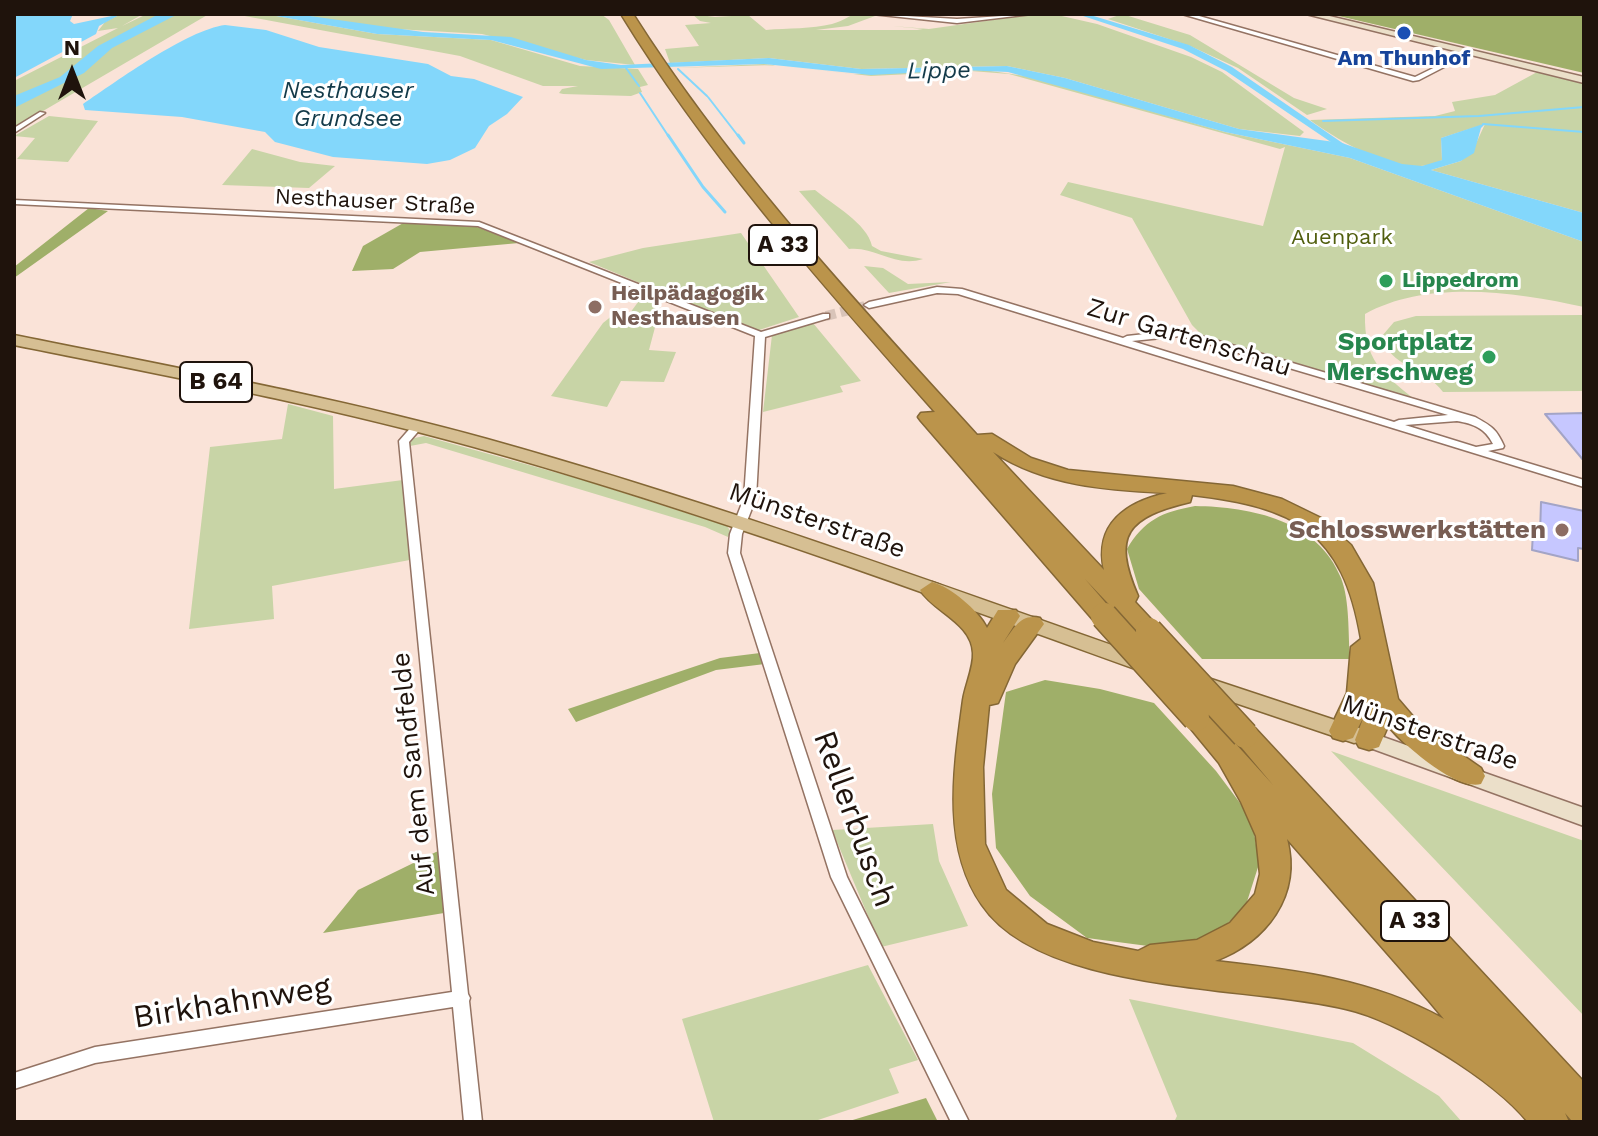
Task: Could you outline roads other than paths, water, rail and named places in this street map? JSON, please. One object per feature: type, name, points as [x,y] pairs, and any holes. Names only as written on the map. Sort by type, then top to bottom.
[{"type":"highway","name":"A 33","points":[[615,14],[642,48],[730,180],[824,296],[1104,616],[1196,718],[1238,746],[1584,1108]]},
{"type":"highway","name":"A 33","points":[[627,14],[642,48]]},
{"type":"highway","name":"A 33","points":[[668,86],[924,388],[1145,627],[1238,746],[1540,1110]]},
{"type":"highway","points":[[924,388],[1006,456],[1050,475],[1114,486],[1222,492],[1261,500],[1311,521],[1348,554],[1364,588],[1383,698],[1409,732],[1471,776]]},
{"type":"highway","points":[[1145,627],[1113,570],[1111,557],[1111,537],[1119,524],[1144,506],[1191,495],[1222,497],[1257,502],[1306,522],[1334,546],[1351,571],[1364,631],[1363,679],[1343,731]]},
{"type":"highway","points":[[932,590],[972,623],[986,652],[966,790],[966,829],[975,865],[995,899],[1025,926],[1064,948],[1096,960],[1161,973],[1290,983],[1346,994],[1388,1008],[1448,1038],[1540,1110]]},
{"type":"highway","points":[[986,652],[1019,620]]},
{"type":"highway","points":[[1019,620],[988,699],[976,792],[976,829],[986,862],[1007,894],[1033,919],[1067,940],[1101,952],[1155,960],[1197,956],[1230,942],[1259,919],[1271,894],[1274,850],[1238,746]]},
{"type":"highway","points":[[1369,740],[1383,698]]},
{"type":"main road","name":"Münsterstraße","points":[[14,340],[417,427],[552,464],[740,523],[1369,740]]},
{"type":"street","points":[[875,14],[957,21],[1029,14]]},
{"type":"street","points":[[1185,14],[1415,79],[1470,52]]},
{"type":"street","points":[[1310,14],[1584,80]]},
{"type":"street","points":[[14,131],[42,113]]},
{"type":"street","name":"Nesthauser Straße","points":[[14,202],[479,224],[760,335]]},
{"type":"street","name":"Zur Gartenschau","points":[[869,305],[949,289],[1584,484]]},
{"type":"street","points":[[740,523],[750,498],[760,335],[826,316]]},
{"type":"street","points":[[1177,318],[1181,333]]},
{"type":"street","points":[[1119,340],[1181,333],[1471,419],[1487,426],[1499,446],[1477,450]]},
{"type":"street","points":[[1392,424],[1471,419]]},
{"type":"street","name":"Auf dem Sandfelde","points":[[417,427],[404,441],[473,1122]]},
{"type":"street","name":"Rellerbusch","points":[[740,523],[734,553],[839,877],[960,1122]]},
{"type":"street","name":"Münsterstraße","points":[[1369,740],[1584,817]]},
{"type":"street","name":"Birkhahnweg","points":[[14,1081],[95,1055],[462,998]]},
{"type":"water","points":[[14,14],[73,14],[70,21],[74,24],[121,14],[99,26],[96,34],[14,78]]},
{"type":"water","points":[[159,14],[178,14],[112,48],[84,73],[14,108],[14,96],[60,77],[98,46]]},
{"type":"water","name":"Lippe","points":[[265,14],[296,14],[423,32],[511,37],[586,60],[621,65],[769,58],[861,69],[1007,66],[1065,78],[1239,129],[1342,143],[1402,164],[1422,166],[1442,160],[1441,138],[1486,123],[1481,128],[1474,153],[1461,161],[1431,170],[1584,213],[1584,242],[1350,158],[1225,132],[1008,72],[964,70],[871,75],[764,64],[601,69],[491,40],[377,34]]},
{"type":"water","name":"Nesthauser Grundsee","points":[[225,25],[266,30],[319,47],[428,64],[451,76],[474,79],[523,97],[507,114],[489,126],[475,148],[450,160],[427,164],[333,157],[275,142],[265,132],[182,117],[85,110],[83,104],[152,58],[192,36]]},
{"type":"waterway","points":[[1080,14],[1186,47],[1229,69],[1353,153]]},
{"type":"waterway","points":[[626,68],[639,86]]},
{"type":"waterway","points":[[678,69],[707,96]]},
{"type":"waterway","points":[[640,93],[669,137]]},
{"type":"waterway","points":[[708,97],[739,137]]},
{"type":"waterway","points":[[1323,121],[1479,116],[1584,107]]},
{"type":"waterway","points":[[1483,124],[1584,132]]},
{"type":"waterway","points":[[668,135],[703,187],[725,212]]},
{"type":"waterway","points":[[738,135],[744,143]]},
{"type":"tunnel","points":[[865,306],[869,305]]},
{"type":"tunnel","points":[[826,316],[865,306]]},
{"type":"tunnel","points":[[857,308],[865,306]]},
{"type":"place","name":"Am Thunhof","points":[[1404,33]]},
{"type":"place","name":"Lippedrom","points":[[1386,281]]},
{"type":"place","name":"Heilpädagogik Nesthausen","points":[[595,307]]},
{"type":"place","name":"Sportplatz Merschweg","points":[[1489,357]]},
{"type":"place","name":"Schlosswerkstätten","points":[[1562,530]]},
{"type":"park label","name":"Auenpark","points":[[1342,238]]}]
